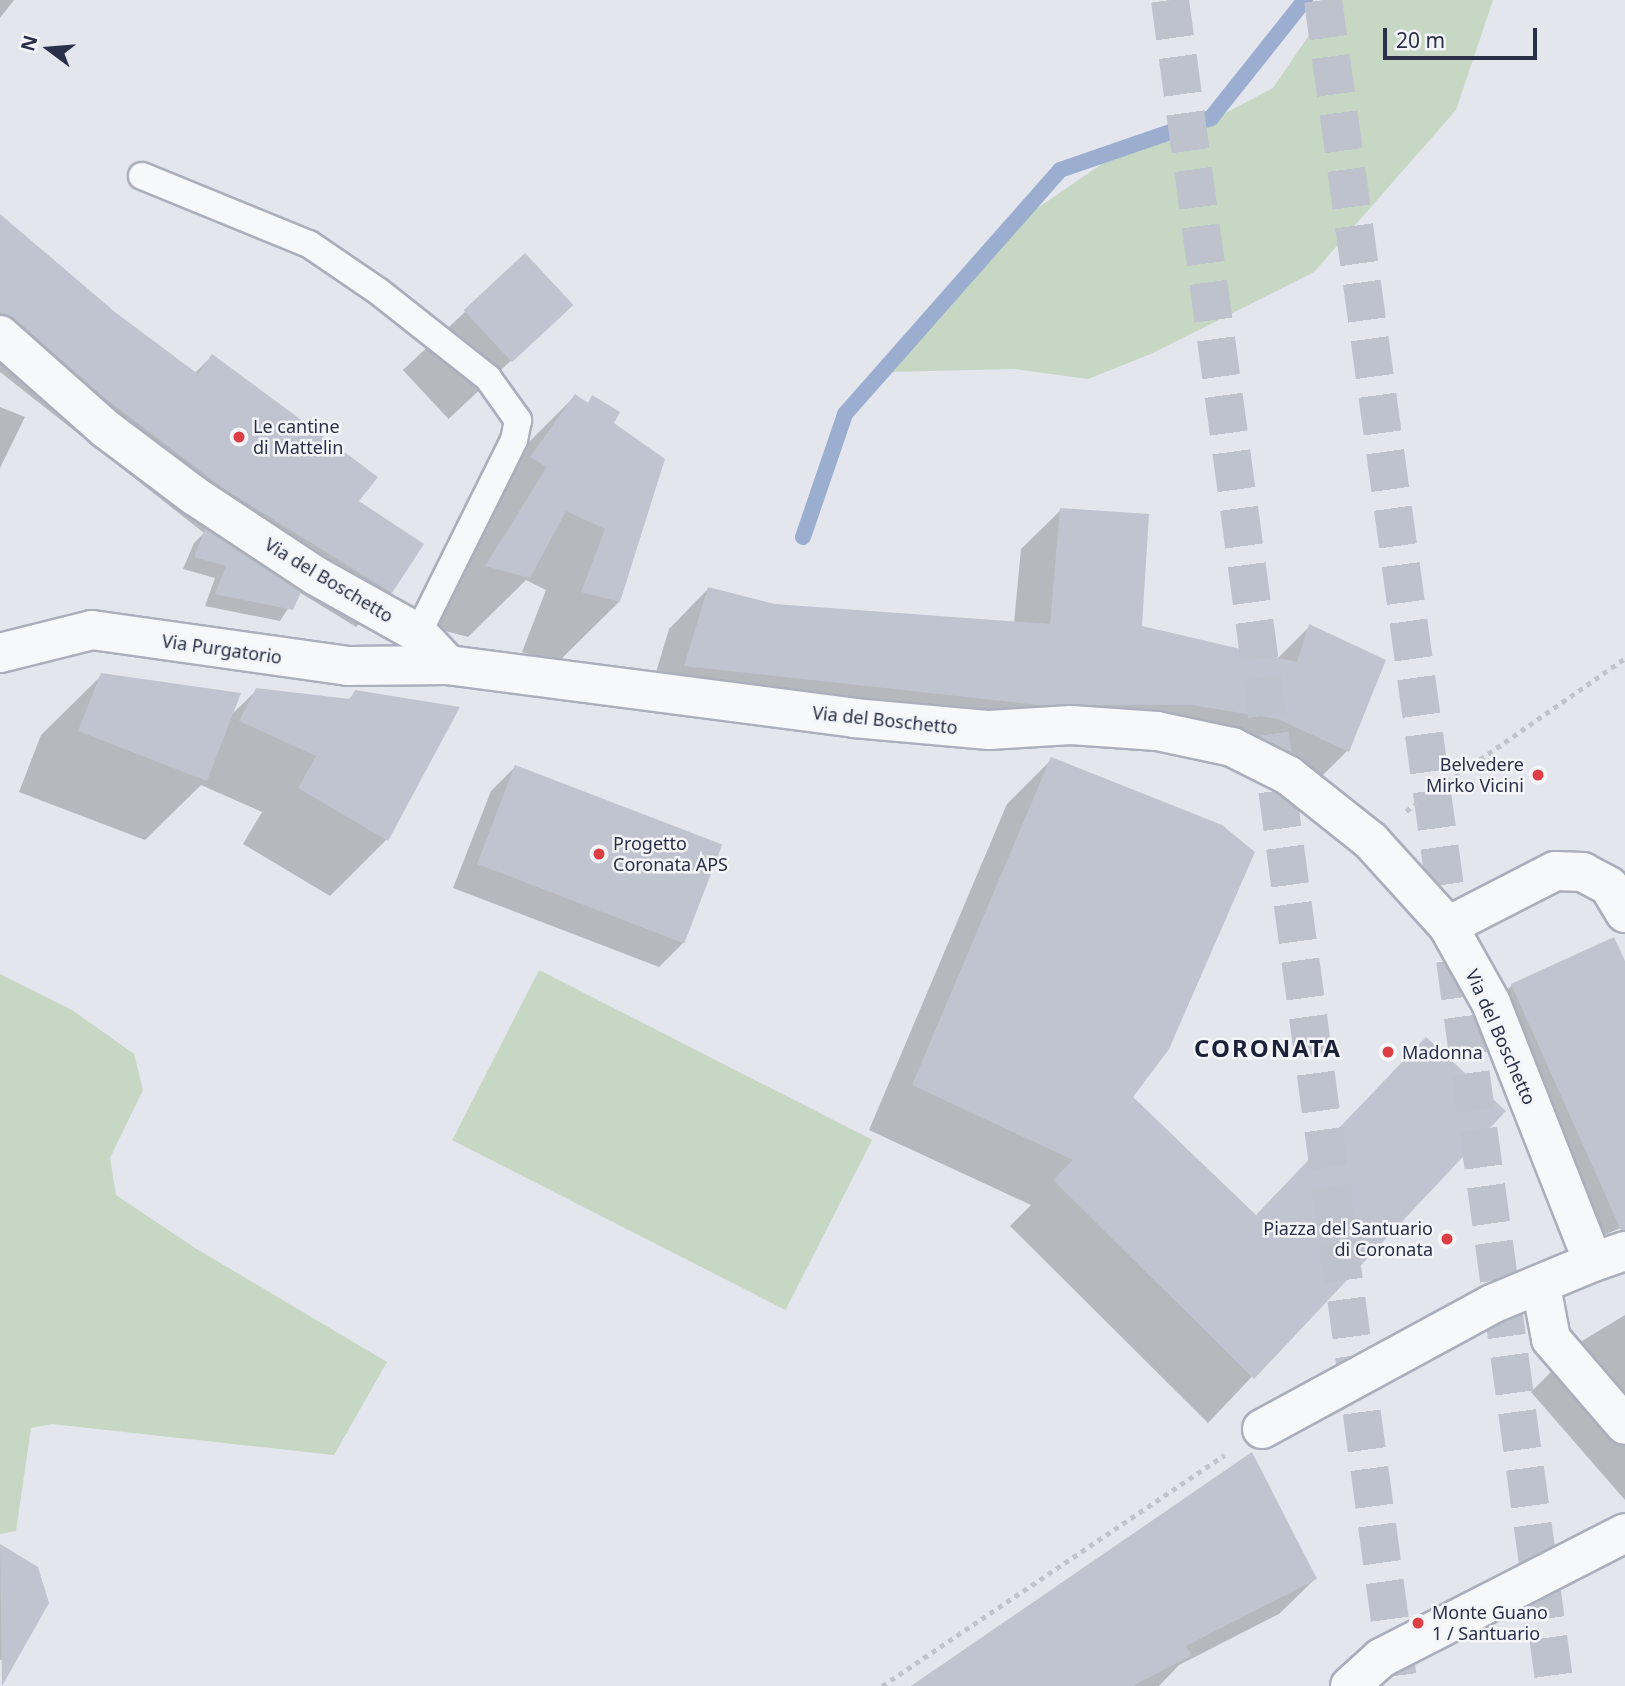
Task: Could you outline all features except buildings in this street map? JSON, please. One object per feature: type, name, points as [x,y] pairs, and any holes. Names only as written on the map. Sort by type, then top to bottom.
[{"type":"street","name":"Via del Boschetto","points":[[0,335],[106,429],[195,496],[316,576],[418,633],[448,665],[854,718],[989,730],[1071,725],[1157,731],[1232,747],[1288,775],[1371,841],[1448,926],[1491,1003],[1609,1256]]},
{"type":"street","name":"Via Purgatorio","points":[[0,653],[92,630],[348,666],[448,665]]},
{"type":"street","points":[[1448,926],[1555,871],[1583,872],[1608,886],[1625,913]]},
{"type":"street","points":[[1262,1429],[1492,1304],[1609,1256]]},
{"type":"street","points":[[1541,1286],[1551,1339],[1625,1425]]},
{"type":"street","points":[[1350,1686],[1381,1658],[1625,1533]]},
{"type":"lane","points":[[142,176],[309,244],[378,291],[488,378],[519,420],[514,440],[418,633]]},
{"type":"path","points":[[1371,841],[1403,813],[1625,658]]},
{"type":"path","points":[[882,1686],[1262,1429]]},
{"type":"green space","points":[[1333,0],[1493,0],[1456,110],[1314,272],[1153,353],[1088,379],[1015,369],[889,372],[1007,229],[1131,144],[1205,124],[1273,88]]},
{"type":"green space","points":[[539,970],[872,1140],[786,1310],[452,1140]]},
{"type":"green space","points":[[0,974],[72,1010],[134,1054],[143,1090],[110,1158],[116,1195],[195,1248],[387,1362],[334,1455],[52,1424],[31,1428],[16,1531],[0,1534]]},
{"type":"waterway","points":[[803,537],[845,414],[1060,170],[1211,118],[1305,0]]},
{"type":"tunnel","points":[[1170,0],[1399,1686]]},
{"type":"tunnel","points":[[1323,0],[1555,1686]]},
{"type":"place","name":"Le cantine di Mattelin","points":[[239,437]]},
{"type":"place","name":"Belvedere Mirko Vicini","points":[[1538,775]]},
{"type":"place","name":"Progetto Coronata APS","points":[[599,854]]},
{"type":"place","name":"Madonna","points":[[1388,1052]]},
{"type":"place","name":"Piazza del Santuario di Coronata","points":[[1447,1239]]},
{"type":"place","name":"Monte Guano 1 / Santuario","points":[[1418,1623]]},
{"type":"district","name":"CORONATA","points":[[1268,1048]]}]
